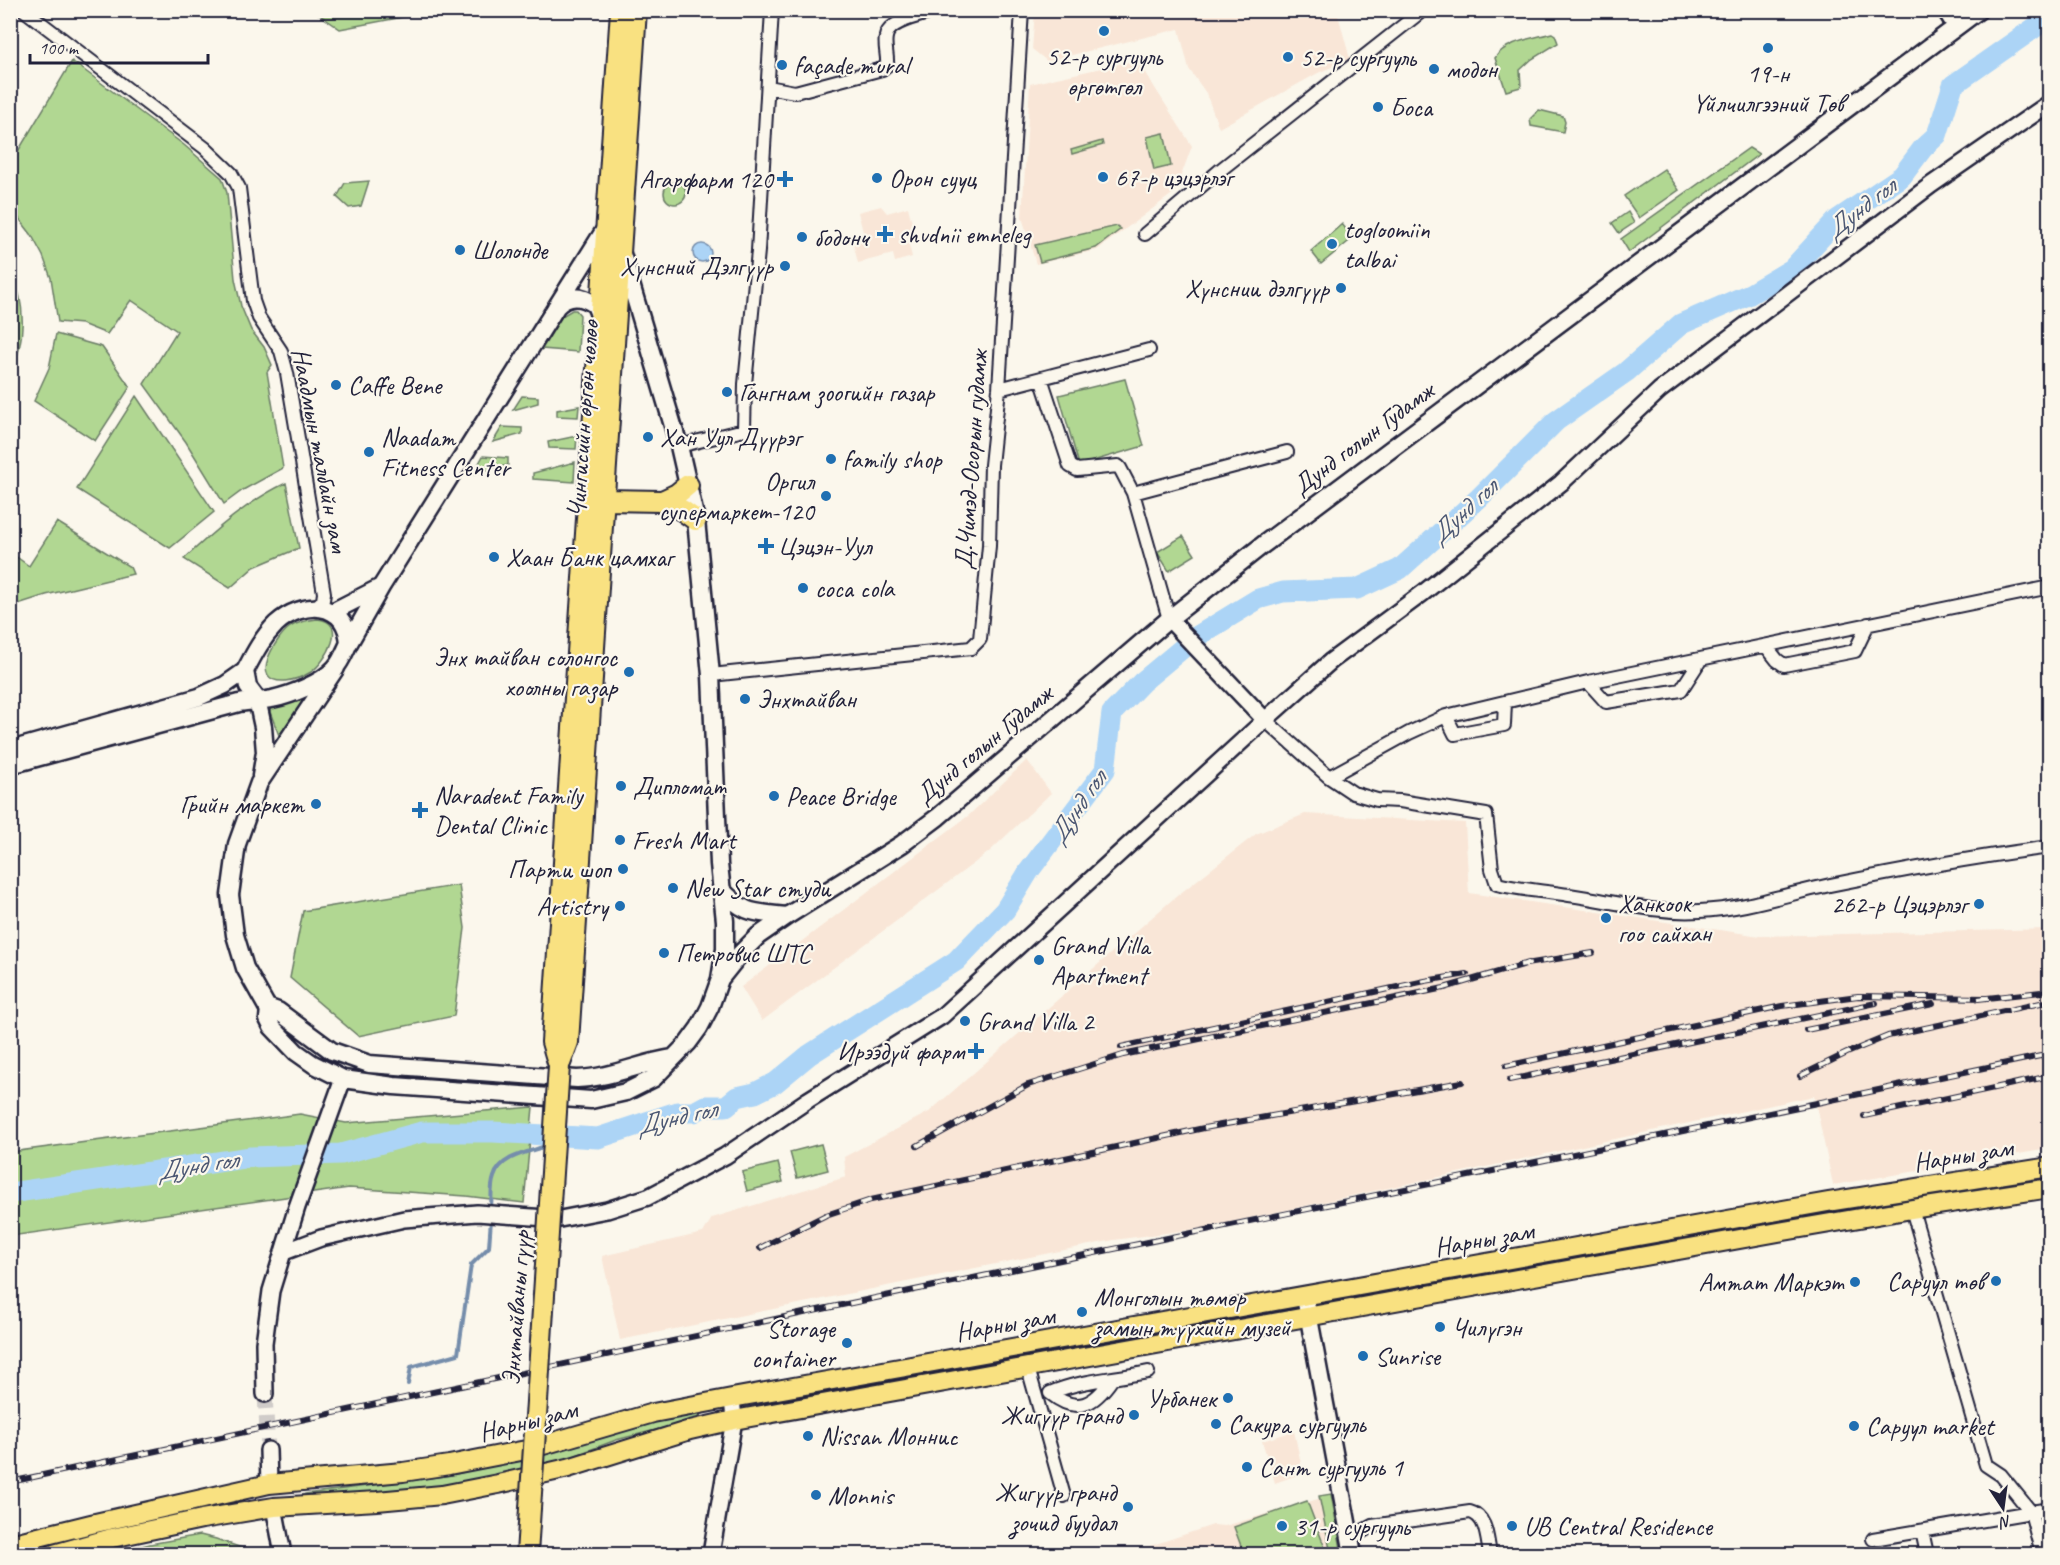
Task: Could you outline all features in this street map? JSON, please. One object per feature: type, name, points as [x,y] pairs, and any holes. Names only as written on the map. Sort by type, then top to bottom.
[{"type":"highway","name":"Чингисийн өргөн чөлөө","points":[[559,1066],[552,1042],[621,10]]},
{"type":"highway","name":"Чингисийн өргөн чөлөө","points":[[559,1066],[568,1042],[636,10]]},
{"type":"highway","points":[[662,501],[677,494],[688,485]]},
{"type":"highway","points":[[605,501],[662,501],[682,510],[696,520]]},
{"type":"highway","name":"Энхтайваны гүүр","points":[[526,1554],[559,1066]]},
{"type":"main road","name":"Дунд голын Гудамж","points":[[720,979],[758,936],[892,850],[938,817],[1169,619],[1264,544],[1979,10]]},
{"type":"main road","points":[[608,225],[381,587],[336,668],[260,783],[237,844],[230,895],[242,959],[253,985],[269,1008],[278,1011],[332,1051],[352,1059],[369,1064],[585,1079],[603,1077],[651,1061],[673,1058]]},
{"type":"main road","points":[[269,1008],[268,1019],[272,1027],[296,1052],[322,1070],[342,1079],[394,1086],[591,1100],[626,1092],[654,1078],[688,1043],[710,1007],[720,979],[725,949],[725,921],[721,889],[711,675],[696,520],[679,446],[621,250]]},
{"type":"main road","points":[[556,308],[570,298],[581,298],[595,305],[600,317]]},
{"type":"main road","points":[[332,612],[381,587]]},
{"type":"main road","points":[[10,750],[199,697],[225,685],[245,671],[264,638],[276,624],[295,612],[324,608],[332,612],[344,624],[349,643]]},
{"type":"main road","points":[[10,765],[221,707],[257,699],[268,700],[301,690],[336,668]]},
{"type":"main road","points":[[245,671],[248,687],[257,699],[265,745],[260,783]]},
{"type":"main road","points":[[721,889],[735,904],[749,912],[786,916]]},
{"type":"main road","name":"Нарны зам","points":[[10,1544],[269,1484],[449,1466],[526,1450],[654,1413],[732,1398],[1789,1210],[2049,1167]]},
{"type":"main road","name":"Нарны зам","points":[[54,1554],[202,1519],[274,1507],[442,1495],[568,1468],[690,1430],[734,1420],[1752,1237],[2049,1188]]},
{"type":"main road","points":[[1752,1237],[1739,1234],[1738,1230],[1742,1226],[1767,1221],[1789,1210]]},
{"type":"main road","points":[[1305,1297],[1352,1546]]},
{"type":"street","name":"Наадмын талбайн зам","points":[[24,10],[205,148],[231,173],[239,188],[253,301],[259,318],[281,351],[287,374],[324,593],[322,602],[315,608]]},
{"type":"street","points":[[679,446],[744,430],[745,384],[758,251],[772,10]]},
{"type":"street","points":[[768,87],[795,92],[882,69],[887,65],[886,37],[890,28],[898,22],[939,10]]},
{"type":"street","name":"Д.Чимэд-Осорын гудамж","points":[[711,675],[971,648],[980,639],[989,546],[991,465],[999,389],[1022,10]]},
{"type":"street","points":[[1145,234],[1219,171],[1423,10]]},
{"type":"street","points":[[1945,10],[1956,27]]},
{"type":"street","points":[[284,1252],[321,1238],[404,1219],[477,1213],[560,1219],[608,1210],[648,1197],[725,1156],[808,1100],[942,1016],[1331,661],[1423,593],[1561,483],[1660,390],[1931,185],[2049,103]]},
{"type":"street","points":[[999,389],[1149,351]]},
{"type":"street","points":[[1041,378],[1070,466],[1077,470],[1118,466],[1132,493],[1169,619],[1265,720],[1329,777],[1353,793],[1377,800],[1400,801],[1486,815],[1492,869],[1497,884],[1667,911],[1700,911],[1746,906],[1781,895],[1909,868],[2049,847]]},
{"type":"street","points":[[1132,493],[1287,452]]},
{"type":"street","points":[[1329,777],[1409,733],[1446,717],[1588,682],[2049,587]]},
{"type":"street","points":[[1766,646],[1777,660],[1784,664],[1856,651],[1868,624]]},
{"type":"street","points":[[1588,682],[1606,702],[1681,690],[1701,659]]},
{"type":"street","points":[[1446,717],[1455,734],[1504,725],[1505,702]]},
{"type":"street","points":[[265,1394],[264,1343],[272,1292],[297,1207],[342,1079]]},
{"type":"street","points":[[1912,1209],[1986,1465],[2001,1475],[2031,1512],[2042,1554]]},
{"type":"street","points":[[1028,1368],[1064,1496]]},
{"type":"street","points":[[1112,1379],[1098,1398],[1084,1406],[1070,1405],[1050,1393],[1066,1386],[1148,1372]]},
{"type":"street","points":[[711,1554],[734,1420],[732,1398]]},
{"type":"street","points":[[267,1450],[269,1484]]},
{"type":"street","points":[[274,1507],[283,1554]]},
{"type":"street","points":[[1873,1539],[2049,1509]]},
{"type":"street","points":[[1352,1546],[1372,1526],[1470,1512],[1482,1519],[1490,1554]]},
{"type":"street","points":[[1922,1531],[1927,1554]]},
{"type":"shaded area","points":[[1035,11],[1337,11],[1350,59],[1318,73],[1219,128],[1206,93],[1189,69],[1179,29],[1047,61],[1032,49]]},
{"type":"shaded area","name":"67-р цэцэрлэг","points":[[1137,60],[1192,146],[1175,192],[1097,250],[1036,264],[1022,217],[1030,84]]},
{"type":"shaded area","name":"shvdnii emneleg","points":[[881,206],[887,213],[908,207],[914,231],[906,233],[912,257],[895,262],[893,254],[858,263],[852,239],[864,236],[858,212]]},
{"type":"shaded area","points":[[1027,760],[1051,793],[989,852],[762,1021],[741,987],[968,816]]},
{"type":"shaded area","points":[[1305,814],[1465,823],[1469,893],[1760,936],[2049,929],[2049,1149],[1833,1185],[1814,1096],[1203,1228],[1114,1240],[620,1340],[602,1256],[703,1233],[712,1218],[846,1177],[844,1157],[929,1112],[1173,899],[1256,834]]},
{"type":"shaded area","points":[[1294,1431],[1303,1473],[1275,1483],[1262,1441]]},
{"type":"shaded area","name":"31-р сургууль","points":[[1332,1495],[1342,1554],[1126,1554],[1213,1525],[1225,1526]]},
{"type":"green space","points":[[314,11],[422,11],[340,29]]},
{"type":"green space","points":[[1552,33],[1558,43],[1532,59],[1520,70],[1521,87],[1506,91],[1495,58],[1513,44]]},
{"type":"green space","points":[[72,61],[184,145],[222,178],[227,193],[235,279],[241,306],[251,330],[264,347],[272,365],[267,372],[283,468],[243,490],[224,504],[186,442],[144,384],[177,331],[131,300],[107,334],[82,324],[58,322],[51,278],[43,256],[31,234],[11,208],[11,163]]},
{"type":"green space","points":[[1539,110],[1563,116],[1565,122],[1563,132],[1531,126],[1530,119]]},
{"type":"green space","points":[[1164,133],[1171,166],[1154,170],[1147,137]]},
{"type":"green space","points":[[1102,141],[1103,145],[1072,154],[1071,150]]},
{"type":"green space","points":[[1749,148],[1759,154],[1629,252],[1621,239]]},
{"type":"green space","points":[[1664,169],[1679,190],[1639,218],[1624,196]]},
{"type":"green space","points":[[369,181],[361,206],[349,208],[337,197],[345,183]]},
{"type":"green space","points":[[675,182],[683,185],[686,193],[683,201],[675,204],[667,201],[664,193],[667,185]]},
{"type":"green space","points":[[1628,212],[1634,223],[1619,233],[1612,223]]},
{"type":"green space","name":"togloomiin talbai","points":[[1342,224],[1353,238],[1321,264],[1311,251]]},
{"type":"green space","points":[[1117,226],[1121,229],[1096,248],[1040,262],[1035,245]]},
{"type":"green space","points":[[11,272],[20,297],[22,323],[19,348],[11,373]]},
{"type":"green space","points":[[576,310],[580,315],[578,352],[542,349],[562,316]]},
{"type":"green space","points":[[56,334],[102,347],[130,387],[95,441],[34,401],[49,368]]},
{"type":"green space","points":[[1125,379],[1144,446],[1079,465],[1059,395]]},
{"type":"green space","points":[[136,396],[214,512],[170,548],[77,489]]},
{"type":"green space","points":[[522,396],[538,397],[538,403],[513,410]]},
{"type":"green space","points":[[579,406],[578,417],[557,416],[557,410]]},
{"type":"green space","points":[[502,427],[522,428],[522,434],[493,442]]},
{"type":"green space","points":[[577,436],[576,449],[549,448],[548,442]]},
{"type":"green space","points":[[483,456],[508,458],[508,465],[473,474]]},
{"type":"green space","points":[[575,462],[574,482],[533,479],[533,473]]},
{"type":"green space","points":[[286,483],[299,548],[254,567],[230,588],[184,559],[245,507]]},
{"type":"green space","points":[[57,522],[130,567],[133,574],[18,604],[11,603],[11,553],[29,566]]},
{"type":"green space","points":[[1183,536],[1195,555],[1169,571],[1157,552]]},
{"type":"green space","points":[[317,619],[327,621],[334,634],[323,660],[302,677],[285,681],[274,680],[268,675],[266,667],[272,649],[278,640],[293,625]]},
{"type":"green space","points":[[303,697],[306,699],[280,738],[270,712],[271,707]]},
{"type":"green space","points":[[459,885],[465,928],[454,1016],[358,1036],[290,978],[303,911]]},
{"type":"green space","points":[[533,1107],[524,1203],[466,1196],[349,1188],[11,1236],[11,1152],[300,1114],[346,1123]]},
{"type":"green space","points":[[821,1144],[828,1170],[797,1178],[790,1152]]},
{"type":"green space","points":[[778,1163],[783,1182],[747,1191],[742,1172]]},
{"type":"green space","points":[[1733,1227],[1735,1234],[1391,1295],[1443,1279]]},
{"type":"green space","points":[[1274,1310],[1280,1312],[1279,1314],[840,1393],[839,1391],[876,1381]]},
{"type":"green space","points":[[692,1414],[700,1415],[699,1419],[616,1440],[555,1463],[434,1489],[301,1496],[452,1475],[552,1451],[616,1430]]},
{"type":"green space","points":[[1331,1494],[1342,1554],[1331,1554],[1319,1496]]},
{"type":"green space","points":[[1307,1501],[1325,1548],[1306,1554],[1244,1554],[1234,1527]]},
{"type":"green space","points":[[200,1535],[259,1554],[110,1554],[150,1544]]},
{"type":"water","points":[[702,244],[708,247],[711,253],[708,259],[702,262],[696,259],[693,253],[696,247]]},
{"type":"waterway","name":"Дунд гол","points":[[10,1193],[251,1157],[341,1154],[422,1132],[493,1132],[598,1138],[677,1112],[694,1112],[705,1106],[726,1106],[737,1097],[755,1093],[775,1083],[809,1055],[956,961],[1005,910],[1029,871],[1105,770],[1112,713],[1142,682],[1196,637],[1258,599],[1283,592],[1357,589],[1400,569],[1479,498],[1556,421],[1626,372],[1681,324],[1750,294],[1792,269],[1837,220],[1902,176],[1923,148],[1937,135],[1953,85],[2050,17]]},
{"type":"waterway","name":"Дунд гол","points":[[559,1143],[579,1137]]},
{"type":"waterway","points":[[491,1211],[492,1185],[497,1170],[502,1164],[516,1156],[546,1146]]},
{"type":"waterway","points":[[408,1384],[411,1367],[458,1354],[471,1265],[489,1247],[491,1219]]},
{"type":"tunnel","points":[[265,1394],[268,1450]]},
{"type":"railway","points":[[1520,965],[1593,953]]},
{"type":"railway","points":[[917,1146],[1028,1085],[1123,1055],[1444,988],[1529,963]]},
{"type":"railway","points":[[1121,1047],[1425,981],[1467,974]]},
{"type":"railway","points":[[1978,999],[2050,991]]},
{"type":"railway","points":[[1506,1066],[1782,1006],[1858,996],[1986,998]]},
{"type":"railway","points":[[1800,1076],[1888,1036],[2050,1001]]},
{"type":"railway","points":[[1509,1080],[1876,1003]]},
{"type":"railway","points":[[1806,1030],[1933,1004]]},
{"type":"railway","points":[[10,1482],[832,1307],[2050,1054]]},
{"type":"railway","points":[[1864,1116],[2050,1076]]},
{"type":"railway","points":[[760,1248],[826,1215],[871,1200],[1204,1128],[1462,1082]]},
{"type":"place","name":"52-р сургууль өргөтгөл","points":[[1104,31]]},
{"type":"place","name":"19-н Үйлчилгээний Төв","points":[[1768,48]]},
{"type":"place","name":"52-р сургууль","points":[[1288,57]]},
{"type":"place","name":"façade mural","points":[[782,65]]},
{"type":"place","name":"модон","points":[[1434,69]]},
{"type":"place","name":"Боса","points":[[1378,107]]},
{"type":"place","name":"67-р цэцэрлэг","points":[[1103,177]]},
{"type":"place","name":"Орон сууц","points":[[877,178]]},
{"type":"place","name":"Агарфарм 120","points":[[785,179]]},
{"type":"place","name":"shvdnii emneleg","points":[[885,234]]},
{"type":"place","name":"бодонч","points":[[802,237]]},
{"type":"place","name":"togloomiin talbai","points":[[1332,244]]},
{"type":"place","name":"Шолонде","points":[[460,250]]},
{"type":"place","name":"Хүнсний Дэлгүүр","points":[[785,266]]},
{"type":"place","name":"Хүнснии дэлгүүр","points":[[1341,288]]},
{"type":"place","name":"Caffe Bene","points":[[336,385]]},
{"type":"place","name":"Гангнам зоогийн газар","points":[[727,392]]},
{"type":"place","name":"Хан Уул Дүүрэг","points":[[648,437]]},
{"type":"place","name":"Naadam Fitness Center","points":[[369,452]]},
{"type":"place","name":"family shop","points":[[831,459]]},
{"type":"place","name":"Оргил супермаркет-120","points":[[826,496]]},
{"type":"place","name":"Цэцэн-Уул","points":[[766,546]]},
{"type":"place","name":"Хаан Банк цамхаг","points":[[494,557]]},
{"type":"place","name":"coca cola","points":[[803,588]]},
{"type":"place","name":"Энх тайван солонгос хоолны газар","points":[[629,672]]},
{"type":"place","name":"Энхтайван","points":[[745,699]]},
{"type":"place","name":"Дипломат","points":[[621,786]]},
{"type":"place","name":"Peace Bridge","points":[[774,796]]},
{"type":"place","name":"Грийн маркет","points":[[316,804]]},
{"type":"place","name":"Naradent Family Dental Clinic","points":[[420,810]]},
{"type":"place","name":"Fresh Mart","points":[[620,840]]},
{"type":"place","name":"Парти шоп","points":[[623,869]]},
{"type":"place","name":"New Star студи","points":[[673,888]]},
{"type":"place","name":"262-р Цэцэрлэг","points":[[1979,904]]},
{"type":"place","name":"Artistry","points":[[620,906]]},
{"type":"place","name":"Ханкоок гоо сайхан","points":[[1606,918]]},
{"type":"place","name":"Петровис ШТС","points":[[664,953]]},
{"type":"place","name":"Grand Villa Apartment","points":[[1039,960]]},
{"type":"place","name":"Grand Villa 2","points":[[965,1021]]},
{"type":"place","name":"Ирээдүй фарм","points":[[976,1051]]},
{"type":"place","name":"Саруул төв","points":[[1996,1281]]},
{"type":"place","name":"Амтат Маркэт","points":[[1855,1282]]},
{"type":"place","name":"Монголын төмөр замын түүхийн музей","points":[[1082,1312]]},
{"type":"place","name":"Чилүгэн","points":[[1440,1327]]},
{"type":"place","name":"Storage container","points":[[847,1343]]},
{"type":"place","name":"Sunrise","points":[[1363,1356]]},
{"type":"place","name":"Урбанек","points":[[1228,1398]]},
{"type":"place","name":"Жигүүр гранд","points":[[1134,1415]]},
{"type":"place","name":"Сакура сургууль","points":[[1216,1424]]},
{"type":"place","name":"Саруул market","points":[[1854,1426]]},
{"type":"place","name":"Nissan Моннис","points":[[808,1436]]},
{"type":"place","name":"Сант сургууль 1","points":[[1247,1467]]},
{"type":"place","name":"Monnis","points":[[816,1495]]},
{"type":"place","name":"Жигүүр гранд зочид буудал","points":[[1128,1507]]},
{"type":"place","name":"31-р сургууль","points":[[1282,1526]]},
{"type":"place","name":"UB Central Residence","points":[[1512,1526]]}]
